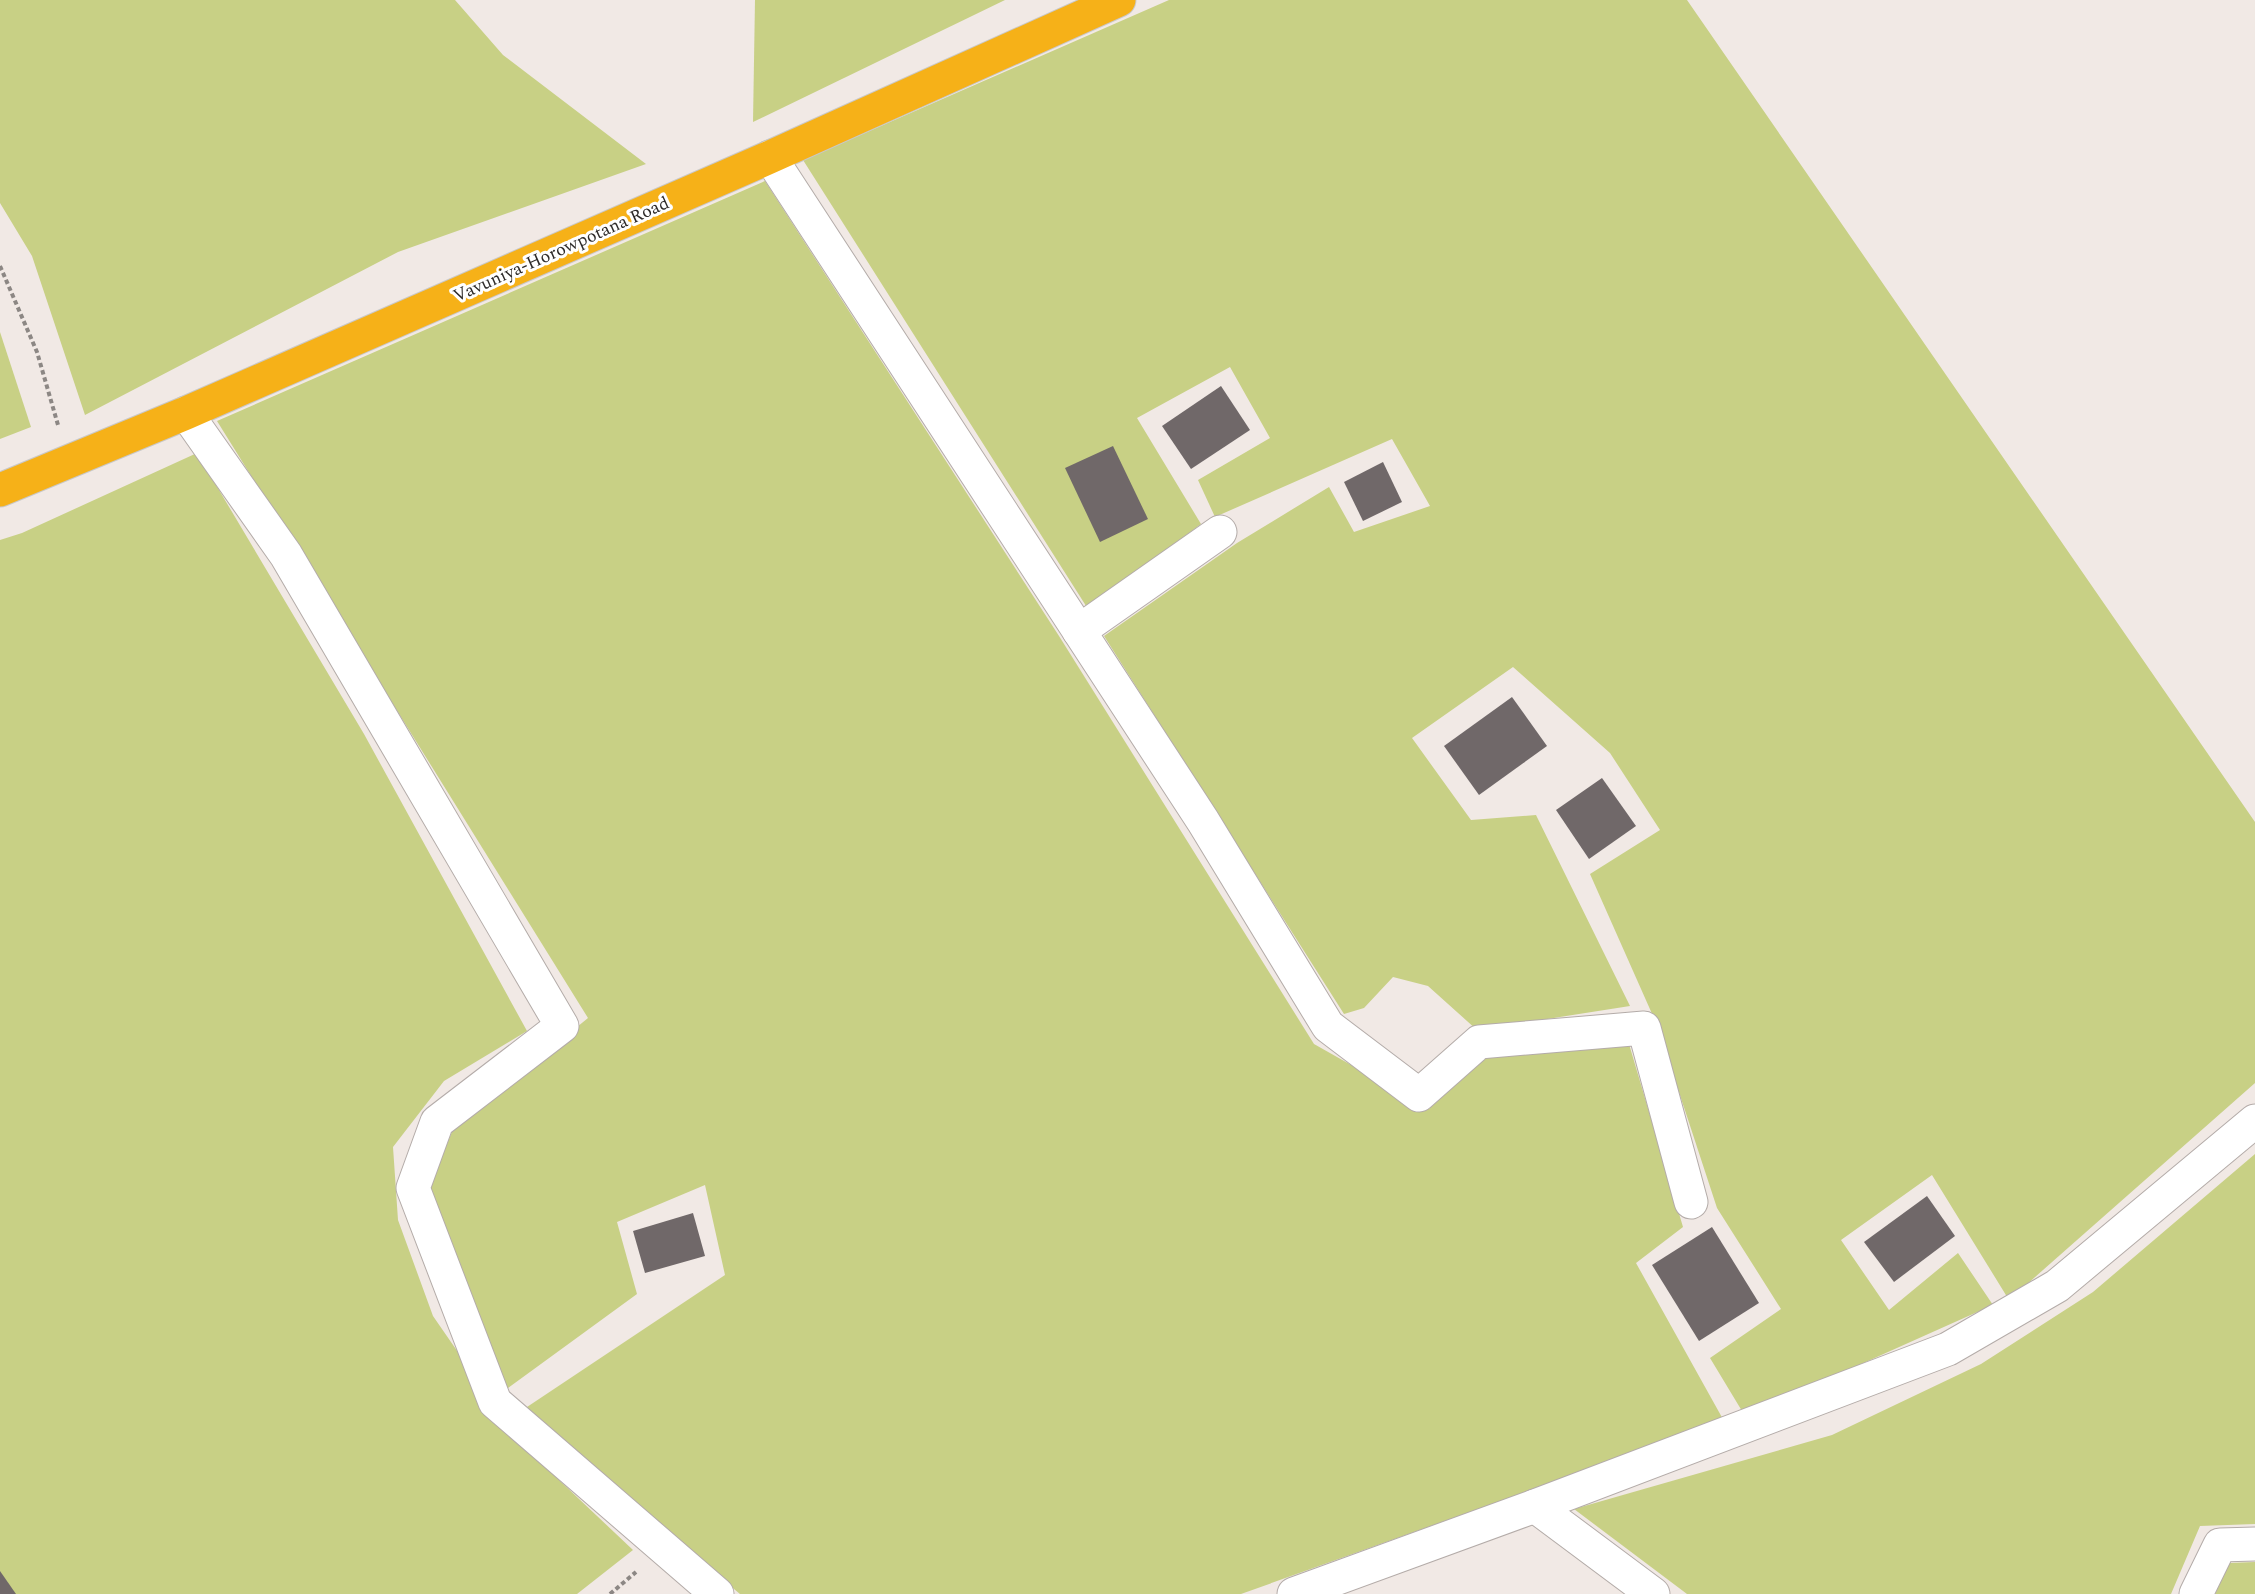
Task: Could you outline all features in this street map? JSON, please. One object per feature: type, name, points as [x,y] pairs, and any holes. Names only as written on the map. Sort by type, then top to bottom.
[{"type":"highway","name":"Vavuniya-Horowpotana Road","points":[[0,490],[186,413],[770,158],[1119,0]]},
{"type":"street","points":[[770,158],[1203,821],[1328,1026],[1419,1095],[1479,1042],[1644,1028],[1690,1202]]},
{"type":"street","points":[[186,413],[285,555],[562,1026],[437,1122],[413,1188],[495,1402],[717,1594]]},
{"type":"street","points":[[1079,631],[1220,532]]},
{"type":"street","points":[[1294,1594],[1535,1506],[1948,1349],[2057,1286],[2255,1121]]},
{"type":"street","points":[[1535,1506],[1653,1594]]},
{"type":"street","points":[[2196,1594],[2220,1545],[2255,1544]]},
{"type":"path","points":[[0,266],[37,352],[68,460]]},
{"type":"green space","points":[[0,0],[455,0],[503,55],[646,164],[398,252],[85,415],[32,256],[0,203]]},
{"type":"green space","points":[[755,0],[1005,0],[753,122]]},
{"type":"green space","points":[[1169,0],[1687,0],[2255,822],[2255,1083],[2009,1300],[1932,1175],[1841,1240],[1889,1310],[1958,1253],[1993,1305],[1745,1416],[1710,1358],[1781,1309],[1717,1208],[1657,1025],[1590,874],[1660,830],[1610,753],[1513,667],[1412,738],[1471,820],[1536,815],[1630,1006],[1477,1030],[1428,986],[1393,977],[1364,1008],[1344,1014],[1104,636],[1237,543],[1329,487],[1354,532],[1430,506],[1392,439],[1215,517],[1198,480],[1270,438],[1230,367],[1137,418],[1201,524],[1088,609],[803,160]]},
{"type":"green space","points":[[765,181],[1059,636],[1314,1044],[1429,1109],[1484,1058],[1629,1044],[1683,1227],[1636,1263],[1724,1421],[1241,1594],[740,1594],[521,1411],[725,1275],[705,1185],[617,1222],[637,1294],[504,1391],[430,1187],[453,1129],[588,1018],[217,421]]},
{"type":"green space","points":[[0,332],[31,427],[0,439]]},
{"type":"green space","points":[[197,453],[364,734],[527,1031],[444,1081],[393,1147],[398,1220],[433,1316],[522,1445],[633,1550],[577,1594],[0,1594],[0,540],[22,533]]},
{"type":"green space","points":[[2255,1154],[2255,1524],[2200,1526],[2171,1594],[1687,1594],[1574,1509],[1832,1435],[1981,1364],[2093,1292]]},
{"type":"green space","points":[[2255,1562],[2255,1594],[2215,1594],[2229,1563]]},
{"type":"building","points":[[1221,386],[1250,430],[1191,469],[1162,426]]},
{"type":"building","points":[[1113,446],[1148,519],[1100,542],[1065,468]]},
{"type":"building","points":[[1383,462],[1402,502],[1363,521],[1344,482]]},
{"type":"building","points":[[1512,697],[1547,746],[1479,795],[1444,746]]},
{"type":"building","points":[[1602,778],[1636,826],[1589,859],[1556,810]]},
{"type":"building","points":[[1927,1196],[1955,1236],[1894,1282],[1864,1242]]},
{"type":"building","points":[[693,1213],[705,1256],[645,1273],[633,1231]]},
{"type":"building","points":[[1712,1227],[1759,1303],[1699,1341],[1652,1265]]},
{"type":"building","points":[[0,1571],[16,1594],[0,1594]]}]
